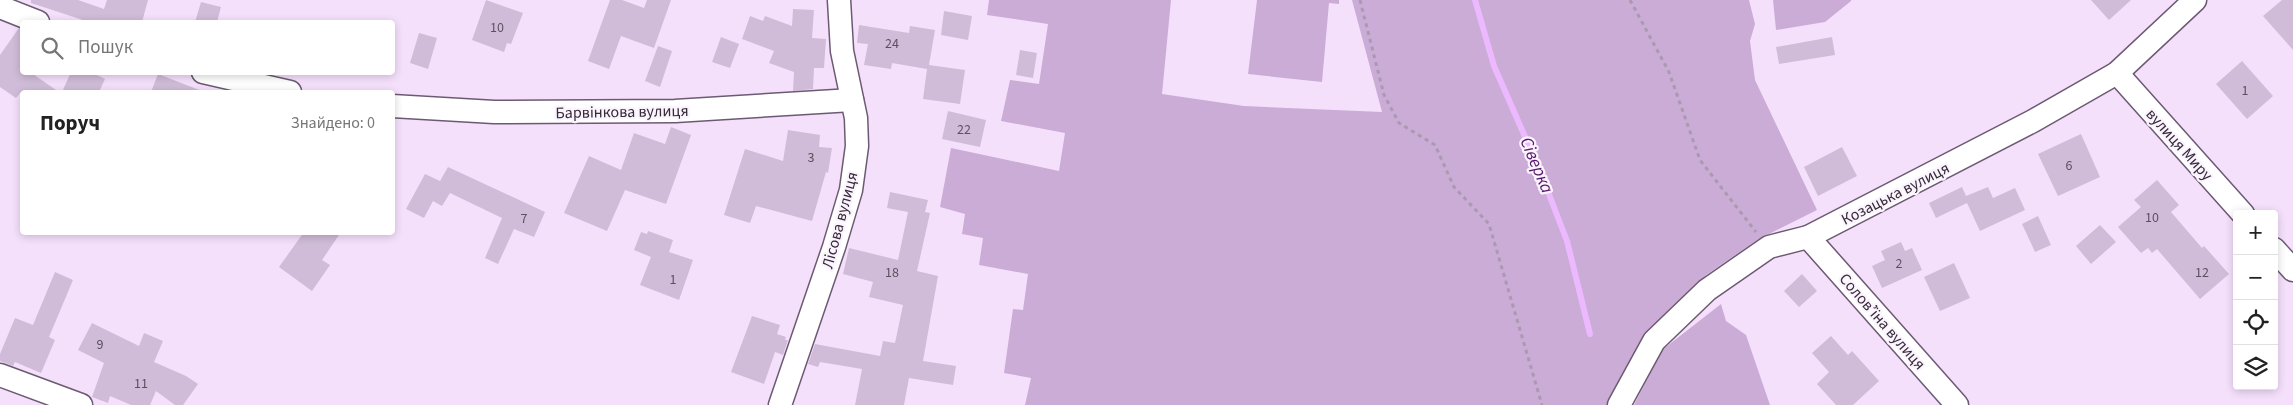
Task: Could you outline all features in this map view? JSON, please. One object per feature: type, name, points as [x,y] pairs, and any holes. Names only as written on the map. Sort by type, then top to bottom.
[{"type":"street","name":"Лісова вулиця","points":[[780,405],[834,247],[851,190],[857,146],[856,118],[842,51],[839,0]]},
{"type":"street","name":"Козацька вулиця","points":[[1619,405],[1654,341],[1707,290],[1770,247],[1808,237],[2033,121],[2117,73],[2195,0]]},
{"type":"street","points":[[0,7],[33,20]]},
{"type":"street","name":"вулиця Миру","points":[[2117,73],[2239,210]]},
{"type":"street","points":[[216,75],[281,90]]},
{"type":"street","name":"Барвінкова вулиця","points":[[395,106],[494,112],[666,111],[852,100]]},
{"type":"street","name":"Соловʼїна вулиця","points":[[1808,237],[1957,405]]},
{"type":"street","points":[[2278,253],[2293,270]]},
{"type":"street","points":[[0,375],[81,405]]},
{"type":"path","points":[[1360,0],[1384,95],[1399,123],[1435,145],[1454,187],[1489,224],[1542,405]]},
{"type":"path","points":[[1630,0],[1669,72],[1700,160],[1750,226],[1770,247]]},
{"type":"shaded area","points":[[989,0],[1171,0],[1162,94],[1244,106],[1382,112],[1352,0],[1749,0],[1755,24],[1750,41],[1755,80],[1817,210],[1757,240],[1706,275],[1648,335],[1611,405],[1025,405],[1031,378],[1004,373],[1013,309],[1023,310],[1028,274],[979,265],[983,238],[962,234],[965,214],[940,207],[951,148],[1059,171],[1065,133],[1001,121],[1010,80],[1039,84],[1048,24],[987,15]]},
{"type":"shaded area","points":[[1257,0],[1339,0],[1339,4],[1329,3],[1322,82],[1248,74]]},
{"type":"shaded area","points":[[1773,0],[1851,1],[1825,22],[1776,30]]},
{"type":"shaded area","points":[[1721,304],[1726,321],[1746,335],[1770,405],[1634,405],[1662,350]]},
{"type":"building","points":[[31,0],[78,0],[104,9],[107,0],[148,0],[143,20],[83,20],[31,3]]},
{"type":"building","points":[[486,0],[523,13],[511,44],[507,43],[504,52],[472,40]]},
{"type":"building","points":[[610,0],[622,0],[644,8],[647,0],[671,0],[654,48],[621,36],[609,69],[588,61]]},
{"type":"building","points":[[2091,0],[2131,0],[2109,20]]},
{"type":"building","points":[[2282,0],[2293,0],[2293,50],[2263,16]]},
{"type":"building","points":[[201,2],[221,7],[218,20],[196,20]]},
{"type":"building","points":[[793,9],[814,10],[812,38],[826,39],[824,68],[814,68],[813,89],[793,91],[794,72],[769,63],[774,51],[742,39],[750,16],[763,21],[765,16],[792,26]]},
{"type":"building","points":[[944,11],[972,16],[968,40],[941,35]]},
{"type":"building","points":[[859,25],[909,33],[910,26],[935,30],[929,65],[965,70],[960,104],[923,99],[927,69],[892,63],[891,69],[864,65],[868,44],[857,43]]},
{"type":"building","points":[[19,28],[20,75],[34,75],[56,90],[20,90],[16,98],[0,87],[0,55]]},
{"type":"building","points":[[419,33],[437,38],[428,69],[410,63]]},
{"type":"building","points":[[721,37],[739,44],[730,68],[712,62]]},
{"type":"building","points":[[1832,37],[1835,55],[1779,64],[1776,47]]},
{"type":"building","points":[[658,46],[672,51],[660,87],[645,81]]},
{"type":"building","points":[[1020,50],[1037,53],[1033,78],[1016,75]]},
{"type":"building","points":[[2242,61],[2273,96],[2247,119],[2216,84]]},
{"type":"building","points":[[70,75],[97,75],[105,79],[100,90],[63,90]]},
{"type":"building","points":[[158,75],[161,75],[199,90],[152,90]]},
{"type":"building","points":[[948,111],[986,120],[980,147],[942,139]]},
{"type":"building","points":[[671,127],[691,135],[666,204],[625,190],[607,231],[564,213],[589,156],[621,170],[634,133],[665,144]]},
{"type":"building","points":[[788,130],[820,135],[819,147],[832,148],[828,173],[826,172],[812,221],[756,206],[750,223],[724,215],[745,149],[783,161]]},
{"type":"building","points":[[2081,134],[2100,177],[2058,196],[2038,154]]},
{"type":"building","points":[[1842,147],[1857,176],[1818,196],[1804,167]]},
{"type":"building","points":[[448,167],[545,212],[534,237],[514,229],[498,264],[485,258],[502,218],[450,193],[442,206],[433,201],[424,218],[406,209],[425,174],[440,181]]},
{"type":"building","points":[[2157,180],[2179,205],[2171,212],[2202,248],[2204,246],[2229,274],[2200,299],[2157,249],[2152,253],[2148,248],[2141,253],[2118,227],[2141,207],[2134,200]]},
{"type":"building","points":[[1962,187],[1966,196],[1988,187],[1993,198],[2015,188],[2025,210],[1980,231],[1967,203],[1936,218],[1929,203]]},
{"type":"building","points":[[890,192],[928,200],[925,212],[930,213],[917,271],[938,276],[923,361],[956,366],[953,385],[909,378],[904,405],[855,405],[862,369],[820,362],[818,367],[808,364],[815,344],[880,356],[883,341],[895,343],[903,305],[869,297],[873,282],[843,274],[849,248],[898,260],[908,212],[887,208]]},
{"type":"building","points":[[2038,216],[2051,245],[2035,252],[2022,224]]},
{"type":"building","points":[[2100,225],[2116,242],[2091,264],[2076,246]]},
{"type":"building","points":[[648,231],[673,240],[669,252],[693,260],[679,300],[640,285],[651,257],[634,250],[641,232],[647,234]]},
{"type":"building","points":[[302,235],[339,235],[322,260],[330,265],[312,291],[279,267]]},
{"type":"building","points":[[1901,242],[1905,251],[1912,248],[1922,270],[1882,288],[1872,266],[1885,260],[1881,251]]},
{"type":"building","points":[[1954,263],[1970,298],[1940,311],[1924,277]]},
{"type":"building","points":[[55,272],[73,280],[49,337],[55,340],[41,373],[15,362],[13,366],[0,361],[0,354],[15,318],[33,325]]},
{"type":"building","points":[[1802,274],[1817,291],[1799,307],[1784,291]]},
{"type":"building","points":[[752,316],[780,325],[777,334],[786,337],[785,340],[788,340],[783,355],[775,352],[764,384],[731,372]]},
{"type":"building","points":[[92,323],[139,346],[144,333],[163,341],[154,362],[186,376],[198,384],[183,405],[175,405],[156,391],[150,405],[131,405],[110,396],[108,403],[92,397],[104,363],[78,350]]},
{"type":"building","points":[[1831,336],[1848,355],[1852,351],[1879,381],[1853,405],[1836,405],[1817,384],[1829,372],[1812,353]]},
{"type":"waterway","name":"Сіверка","points":[[1475,0],[1494,66],[1540,171],[1567,241],[1590,334]]}]
